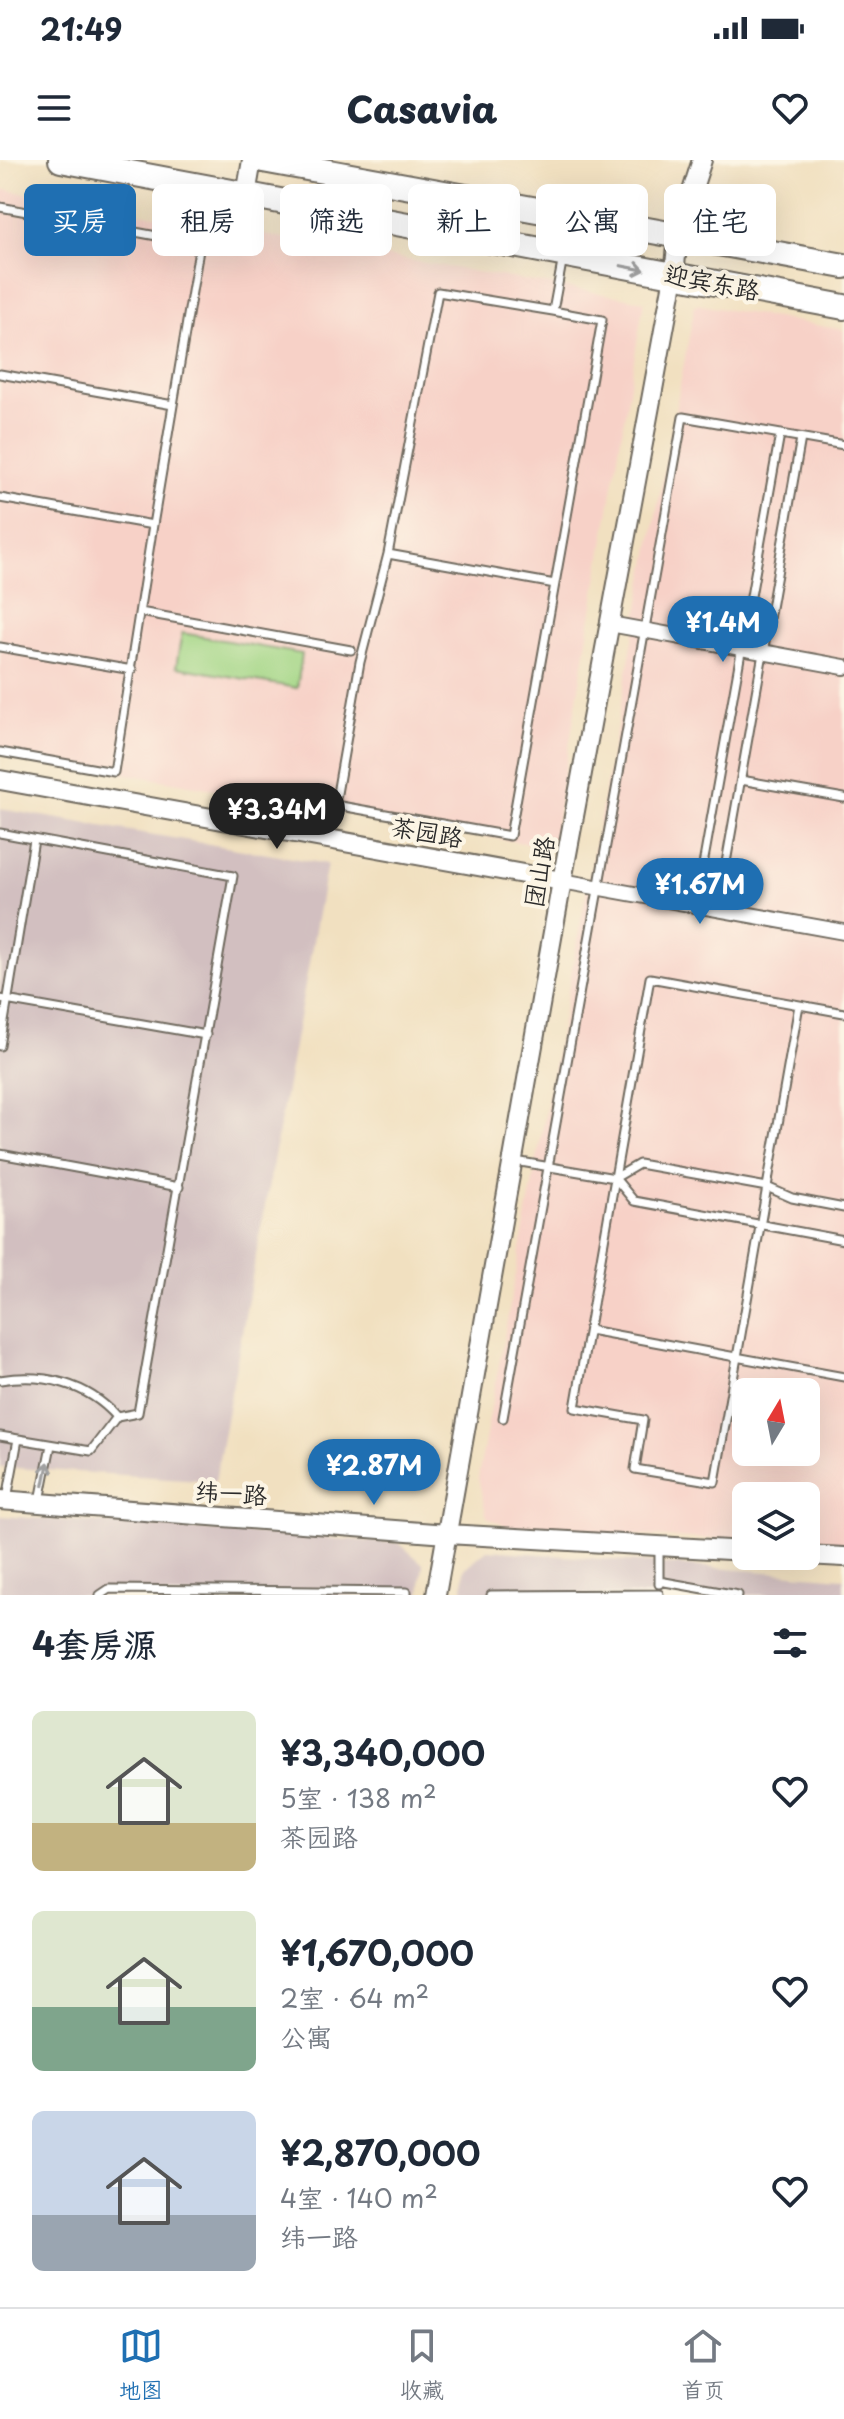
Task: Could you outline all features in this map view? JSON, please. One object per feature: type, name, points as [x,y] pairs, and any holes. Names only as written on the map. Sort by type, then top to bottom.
[{"type":"highway","name":"迎宾东路","points":[[61,160],[188,184]]},
{"type":"highway","name":"迎宾东路","points":[[263,160],[664,232]]},
{"type":"highway","name":"迎宾东路","points":[[264,198],[536,250]]},
{"type":"highway","name":"迎宾东路","points":[[776,253],[844,266]]},
{"type":"highway","name":"迎宾东路","points":[[568,256],[844,307]]},
{"type":"street","points":[[248,184],[252,160]]},
{"type":"street","name":"团山路","points":[[694,184],[702,160]]},
{"type":"street","name":"团山路","points":[[436,1595],[676,256]]},
{"type":"street","points":[[610,624],[844,667]]},
{"type":"street","name":"茶园路","points":[[0,780],[562,881]]},
{"type":"street","points":[[562,881],[844,932]]},
{"type":"street","name":"纬一路","points":[[3,1501],[447,1534],[732,1550]]},
{"type":"street","points":[[820,1556],[844,1557]]},
{"type":"lane","points":[[0,207],[152,235]]},
{"type":"lane","points":[[0,752],[114,772],[198,256]]},
{"type":"lane","points":[[553,311],[563,256]]},
{"type":"lane","points":[[438,292],[602,320],[510,836],[335,805],[360,662],[388,554],[438,292]]},
{"type":"lane","points":[[0,374],[173,405]]},
{"type":"lane","points":[[503,1418],[683,417],[844,445]]},
{"type":"lane","points":[[696,906],[780,434]]},
{"type":"lane","points":[[718,910],[801,438]]},
{"type":"lane","points":[[0,498],[153,525]]},
{"type":"lane","points":[[388,554],[555,584]]},
{"type":"lane","points":[[140,612],[351,650]]},
{"type":"lane","points":[[0,647],[132,670]]},
{"type":"lane","points":[[741,780],[844,798]]},
{"type":"lane","points":[[0,833],[233,876],[138,1413],[117,1417],[91,1451],[0,1436]]},
{"type":"lane","points":[[0,1046],[4,1000],[34,840]]},
{"type":"lane","points":[[799,1005],[715,1482],[635,1469],[643,1420],[575,1408],[650,978],[844,1013]]},
{"type":"lane","points":[[4,1000],[206,1035]]},
{"type":"lane","points":[[0,1154],[179,1187]]},
{"type":"lane","points":[[515,1161],[615,1178],[639,1164],[767,1187],[792,1198],[844,1208]]},
{"type":"lane","points":[[615,1178],[634,1201],[844,1240]]},
{"type":"lane","points":[[589,1330],[844,1377]]},
{"type":"lane","points":[[0,1380],[37,1377],[61,1382],[82,1389],[104,1402],[117,1417]]},
{"type":"lane","points":[[3,1501],[18,1439]]},
{"type":"lane","points":[[40,1504],[51,1445]]},
{"type":"lane","points":[[491,1595],[659,1595],[659,1546]]},
{"type":"lane","points":[[659,1581],[738,1595]]},
{"type":"lane","points":[[100,1595],[109,1589],[407,1592],[407,1595]]},
{"type":"shaded area","points":[[0,189],[24,193],[24,256],[136,256],[136,213],[152,215],[152,256],[264,256],[264,235],[280,238],[280,256],[385,256],[644,301],[552,848],[0,752]]},
{"type":"shaded area","points":[[695,304],[844,330],[844,1546],[820,1545],[820,1482],[732,1482],[732,1540],[512,1529],[487,1517],[478,1478]]},
{"type":"shaded area","points":[[0,809],[327,864],[215,1481],[0,1467]]},
{"type":"shaded area","points":[[0,1516],[399,1543],[423,1564],[420,1595],[0,1595]]},
{"type":"shaded area","points":[[487,1550],[844,1578],[844,1595],[463,1595],[464,1569]]},
{"type":"green space","points":[[182,633],[302,654],[297,688],[176,667]]}]
